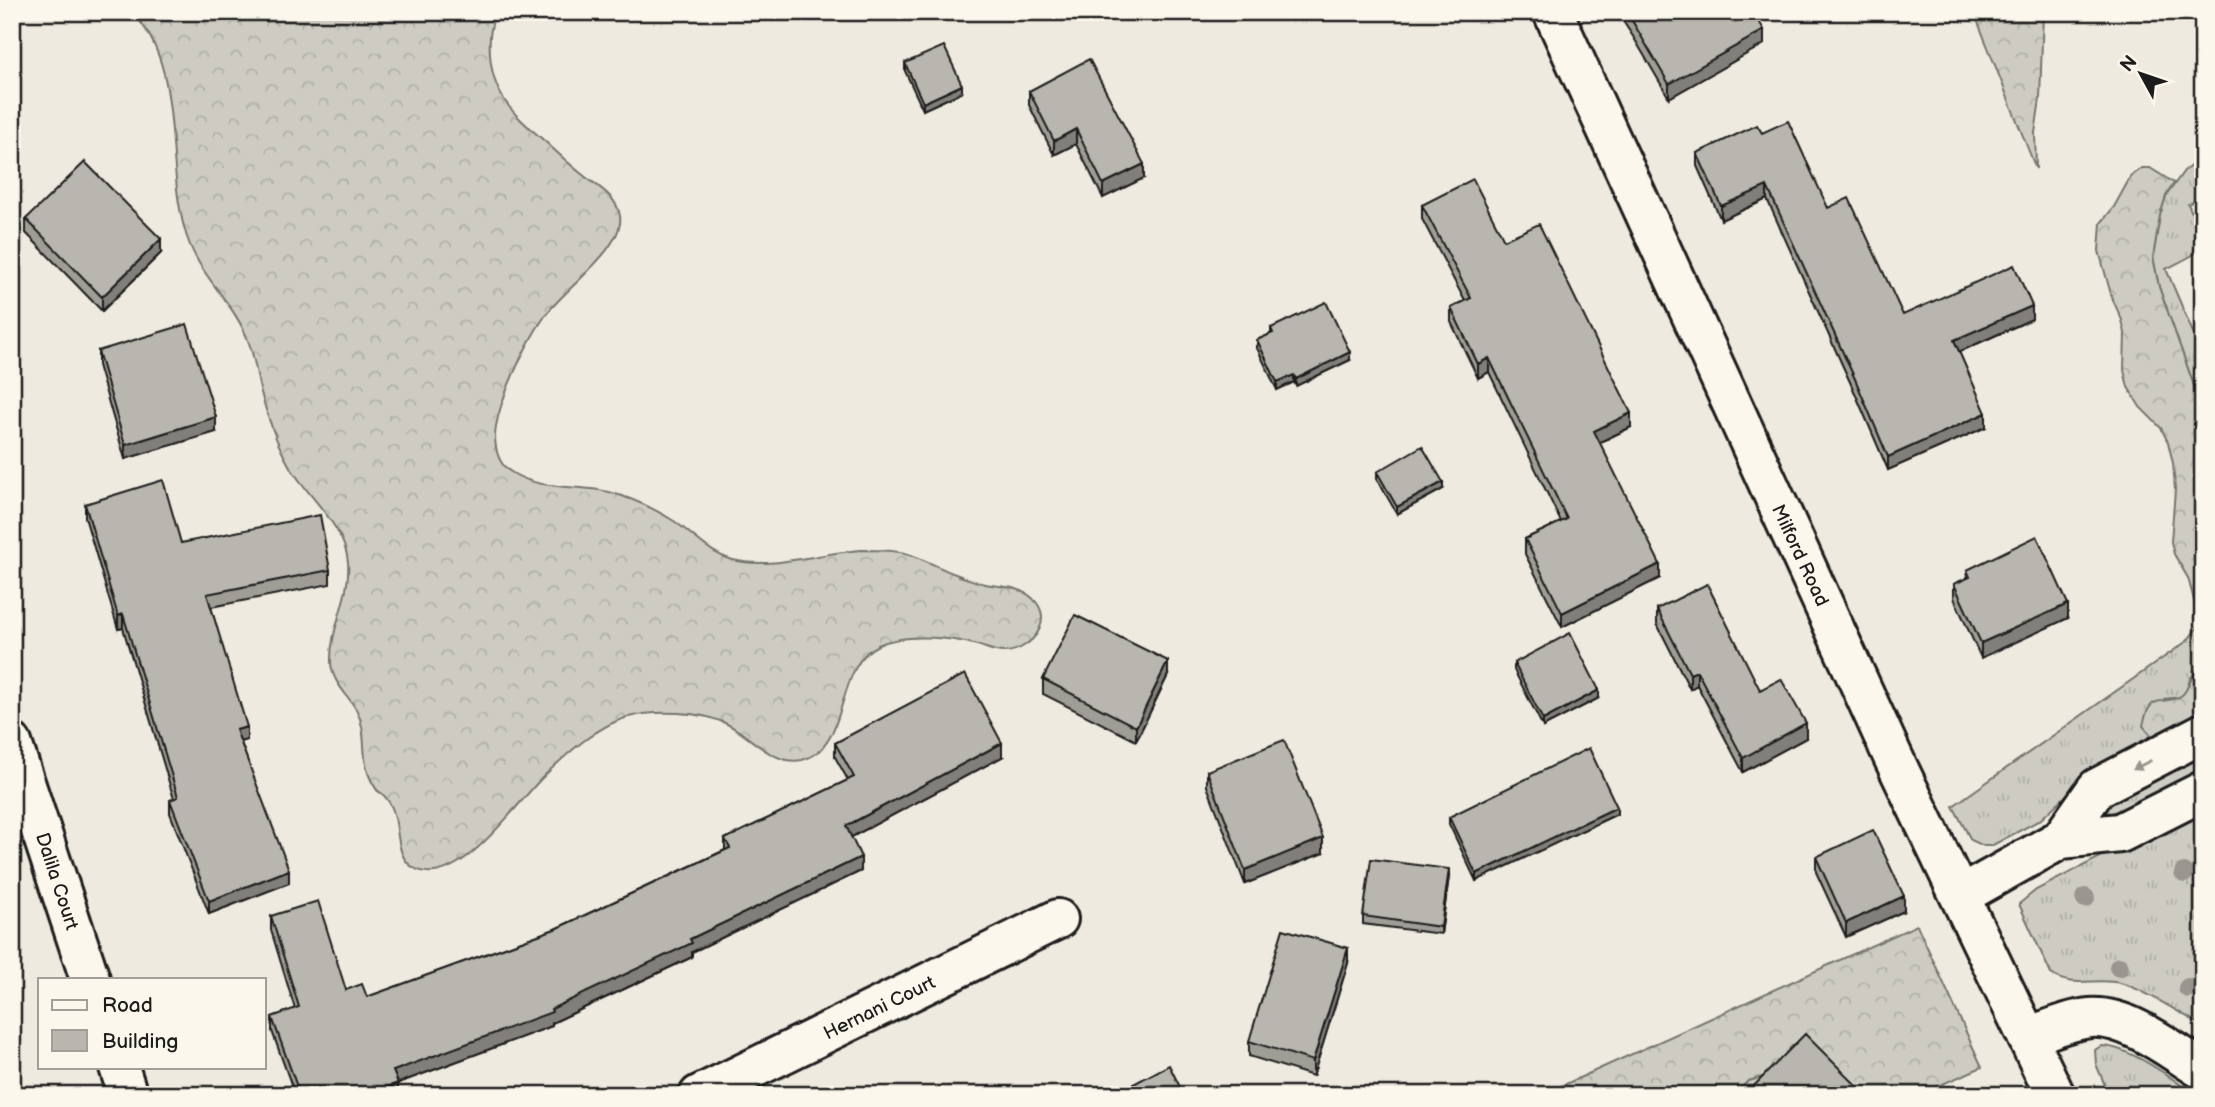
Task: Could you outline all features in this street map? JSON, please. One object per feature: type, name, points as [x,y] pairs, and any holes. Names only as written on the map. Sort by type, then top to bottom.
[{"type":"street","name":"Milford Road","points":[[1552,12],[1884,736],[2055,1095]]},
{"type":"street","points":[[2062,839],[2097,788],[2203,733]]},
{"type":"street","name":"Dalila Court","points":[[12,743],[90,978]]},
{"type":"street","points":[[1959,896],[2062,839],[2120,833],[2203,791]]},
{"type":"street","name":"Hernani Court","points":[[699,1095],[1058,919]]},
{"type":"street","points":[[2027,1037],[2091,1018],[2107,1019],[2122,1022],[2140,1031],[2203,1070]]},
{"type":"street","points":[[119,1068],[128,1095]]},
{"type":"green space","points":[[132,12],[496,12],[490,33],[490,54],[496,84],[502,96],[518,117],[574,168],[611,197],[620,216],[619,228],[613,241],[545,316],[521,357],[497,422],[496,446],[503,465],[524,479],[538,483],[595,489],[635,501],[668,517],[709,549],[733,560],[748,563],[780,562],[862,550],[905,553],[971,580],[1020,590],[1032,598],[1040,609],[1042,622],[1039,630],[1029,642],[1009,652],[927,637],[901,639],[878,645],[864,656],[854,671],[828,740],[817,753],[802,760],[791,761],[772,754],[736,729],[704,716],[651,713],[616,721],[594,733],[546,774],[504,822],[468,856],[449,868],[431,872],[414,868],[407,862],[400,847],[393,810],[383,794],[377,790],[368,772],[357,711],[337,682],[332,668],[334,636],[348,575],[345,549],[333,524],[284,456],[268,416],[244,330],[203,270],[190,245],[177,187],[168,92],[161,63],[150,36]]},
{"type":"green space","points":[[1974,12],[2043,12],[2040,99],[2035,133],[2036,169]]},
{"type":"green space","points":[[2203,157],[2203,196],[2188,204],[2200,231],[2202,246],[2191,256],[2166,269],[2203,356],[2203,411],[2159,287],[2153,257],[2166,196],[2184,171]]},
{"type":"green space","points":[[2142,168],[2150,168],[2174,183],[2166,196],[2160,215],[2153,257],[2159,287],[2203,411],[2203,611],[2195,604],[2188,578],[2174,554],[2171,542],[2175,490],[2168,442],[2161,428],[2140,407],[2128,387],[2124,370],[2125,333],[2099,251],[2101,223],[2114,207],[2131,176]]},
{"type":"green space","points":[[2203,620],[2203,663],[2190,679],[2186,692],[2181,697],[2164,699],[2159,740],[2073,789],[2040,820],[1991,846],[1971,840],[1953,806],[2187,641]]},
{"type":"green space","points":[[2203,663],[2203,718],[2159,740],[2151,735],[2143,726],[2150,707],[2159,701],[2176,699],[2182,695]]},
{"type":"green space","points":[[2203,755],[2203,769],[2108,817],[2101,815],[2101,807]]},
{"type":"green space","points":[[2203,804],[2203,1026],[2129,986],[2111,982],[2067,981],[2051,974],[2019,904],[2036,890]]},
{"type":"green space","points":[[1917,925],[1982,1067],[1917,1095],[1846,1095],[1763,1077],[1748,1081],[1734,1095],[1561,1095],[1557,1088]]},
{"type":"green space","points":[[2101,1046],[2112,1047],[2137,1057],[2194,1095],[2109,1095],[2096,1064],[2095,1050]]},
{"type":"green space","points":[[1763,1077],[1764,1095],[1734,1095],[1748,1081]]},
{"type":"building","points":[[1627,12],[1754,12],[1764,30],[1669,84]]},
{"type":"building","points":[[944,46],[962,85],[923,103],[905,63]]},
{"type":"building","points":[[1089,59],[1144,164],[1103,184],[1076,129],[1054,141],[1029,91]]},
{"type":"building","points":[[1788,121],[1828,208],[1849,198],[1903,315],[2014,265],[2032,306],[1954,340],[1986,413],[1888,457],[1767,186],[1721,206],[1697,153],[1757,125],[1762,133]]},
{"type":"building","points":[[85,162],[161,239],[102,297],[26,219]]},
{"type":"building","points":[[1473,179],[1504,240],[1539,224],[1631,413],[1594,431],[1660,564],[1562,613],[1525,539],[1567,519],[1489,358],[1478,364],[1451,308],[1471,298],[1422,205]]},
{"type":"building","points":[[1326,302],[1350,352],[1296,379],[1294,375],[1277,382],[1257,340],[1273,333],[1271,328]]},
{"type":"building","points":[[187,324],[216,417],[125,445],[98,351]]},
{"type":"building","points":[[1422,446],[1443,482],[1397,507],[1377,472]]},
{"type":"building","points":[[163,480],[181,543],[320,515],[330,570],[207,594],[247,727],[236,730],[289,870],[209,901],[170,800],[178,797],[123,614],[118,616],[85,504]]},
{"type":"building","points":[[2037,536],[2068,604],[1981,643],[1954,584],[1970,577],[1967,570]]},
{"type":"building","points":[[1707,584],[1760,690],[1781,679],[1806,723],[1743,758],[1697,671],[1690,674],[1657,609]]},
{"type":"building","points":[[1075,615],[1168,661],[1136,727],[1043,679]]},
{"type":"building","points":[[1570,633],[1599,690],[1543,720],[1514,663]]},
{"type":"building","points":[[965,674],[1002,743],[846,826],[861,857],[690,939],[692,943],[551,1009],[552,1012],[393,1071],[398,1083],[366,1095],[300,1095],[272,1017],[299,1007],[271,916],[318,901],[346,990],[362,984],[367,997],[555,929],[730,848],[725,839],[854,777],[835,743]]},
{"type":"building","points":[[1284,740],[1323,838],[1245,870],[1207,771]]},
{"type":"building","points":[[1589,748],[1617,807],[1476,874],[1449,817]]},
{"type":"building","points":[[1873,830],[1904,896],[1846,923],[1816,857]]},
{"type":"building","points":[[1371,859],[1449,869],[1441,927],[1363,916]]},
{"type":"building","points":[[1283,929],[1348,948],[1313,1061],[1249,1041]]},
{"type":"building","points":[[1805,1034],[1866,1095],[1745,1095]]},
{"type":"building","points":[[1169,1065],[1184,1095],[1113,1095]]},
{"type":"building","points":[[1321,1088],[1329,1095],[1315,1095]]}]
